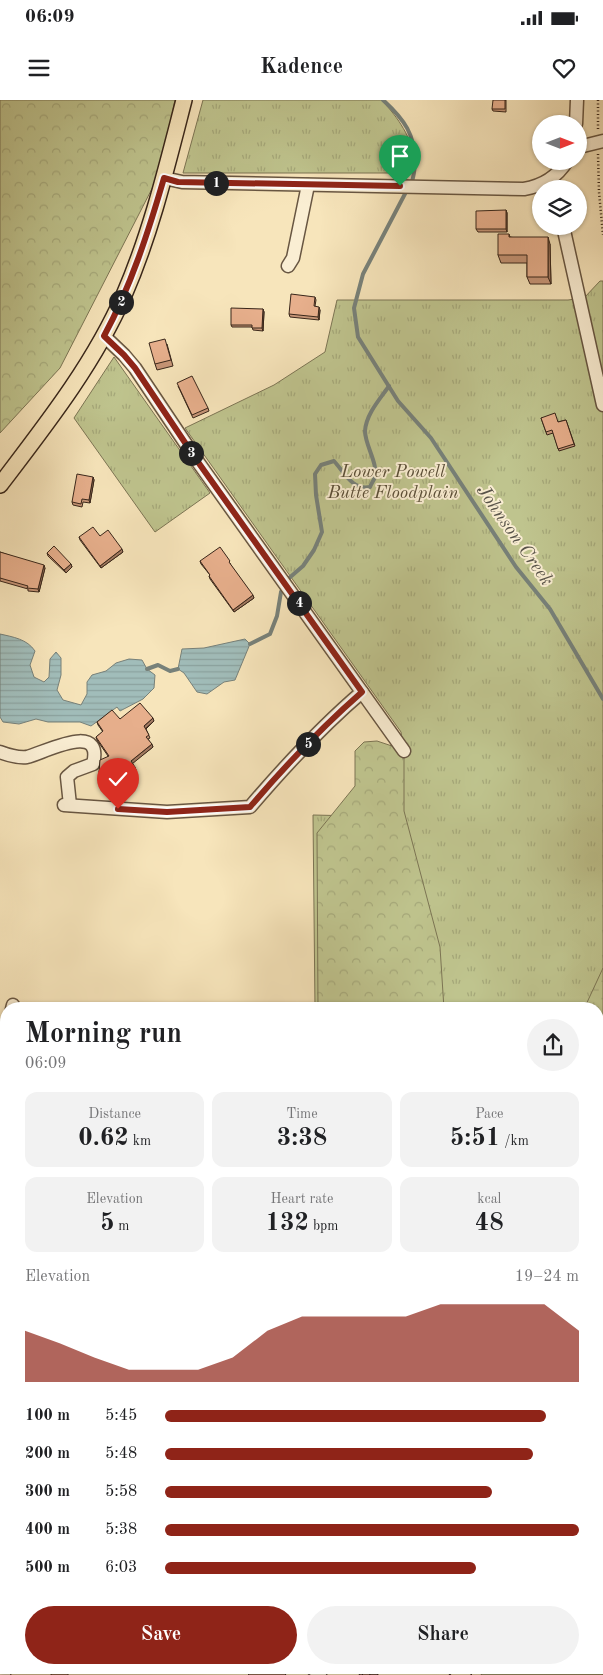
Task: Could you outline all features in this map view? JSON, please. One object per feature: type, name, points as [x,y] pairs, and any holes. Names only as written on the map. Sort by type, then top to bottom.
[{"type":"main road","points":[[0,485],[75,382],[104,336],[124,296],[164,178],[184,100]]},
{"type":"street","points":[[576,115],[577,100]]},
{"type":"street","points":[[588,145],[601,142]]},
{"type":"street","points":[[552,180],[561,170]]},
{"type":"street","points":[[164,178],[178,182],[416,186],[492,190],[532,188]]},
{"type":"street","points":[[288,266],[292,258],[308,185]]},
{"type":"street","points":[[565,235],[603,405]]},
{"type":"street","points":[[104,336],[135,368],[198,462],[404,751]]},
{"type":"street","points":[[0,752],[11,756],[25,757],[76,740],[86,742],[92,747],[93,764],[74,771],[67,777],[67,805],[167,812],[250,807],[286,766],[338,713],[362,692]]},
{"type":"path","points":[[598,100],[601,142],[599,192],[603,235]]},
{"type":"green space","points":[[0,100],[175,100],[159,175],[60,368],[0,433]]},
{"type":"green space","points":[[203,100],[381,100],[396,118],[412,147],[413,159],[409,173],[183,173]]},
{"type":"green space","name":"Lower Powell Butte Floodplain","points":[[600,281],[603,281],[603,1002],[315,1002],[313,815],[357,816],[357,749],[393,749],[404,753],[401,732],[185,428],[274,385],[325,352],[337,300],[568,300],[584,298]]},
{"type":"green space","points":[[114,357],[210,493],[155,532],[74,418]]},
{"type":"green space","points":[[377,741],[392,746],[404,757],[404,811],[440,947],[444,1002],[318,1002],[317,833],[355,786],[355,751],[364,742]]},
{"type":"green space","points":[[603,968],[603,1002],[587,1002]]},
{"type":"green space","points":[[481,1674],[603,1674],[603,1675]]},
{"type":"water","points":[[0,634],[19,639],[32,647],[35,651],[30,665],[34,677],[44,682],[49,677],[50,659],[56,652],[61,658],[61,675],[57,690],[63,700],[81,705],[87,694],[87,682],[92,675],[106,671],[116,663],[129,659],[142,660],[147,669],[155,675],[154,688],[143,699],[120,711],[117,707],[91,726],[80,722],[48,722],[36,719],[19,724],[3,722],[0,717]]},
{"type":"water","points":[[245,639],[250,644],[235,680],[224,682],[207,694],[197,692],[184,673],[178,669],[182,649],[204,648]]},
{"type":"building","points":[[493,100],[505,100],[505,109],[492,109]]},
{"type":"building","points":[[506,210],[506,229],[476,229],[476,211]]},
{"type":"building","points":[[498,234],[509,234],[509,237],[548,237],[548,277],[527,277],[527,255],[498,255]]},
{"type":"building","points":[[291,294],[315,297],[314,306],[319,307],[318,317],[289,314]]},
{"type":"building","points":[[231,308],[263,309],[262,328],[252,328],[252,325],[231,325]]},
{"type":"building","points":[[165,339],[171,360],[155,364],[149,343]]},
{"type":"building","points":[[192,376],[208,408],[192,415],[177,383]]},
{"type":"building","points":[[555,413],[558,422],[566,420],[574,444],[558,449],[552,430],[546,432],[541,418]]},
{"type":"building","points":[[77,474],[93,477],[89,500],[82,499],[81,504],[72,502]]},
{"type":"building","points":[[93,527],[100,536],[108,530],[122,549],[100,566],[79,537]]},
{"type":"building","points":[[54,546],[71,564],[64,570],[47,553]]},
{"type":"building","points":[[220,547],[253,595],[233,610],[200,561]]},
{"type":"building","points":[[0,552],[44,565],[38,589],[27,588],[28,586],[0,578]]},
{"type":"building","points":[[140,703],[153,718],[144,726],[149,735],[146,737],[152,744],[131,761],[135,767],[120,783],[117,783],[110,773],[104,776],[102,772],[99,772],[100,760],[109,756],[96,737],[103,731],[97,722],[112,710],[120,719]]},
{"type":"building","points":[[51,1674],[68,1674],[68,1675]]},
{"type":"building","points":[[248,1674],[286,1675],[249,1675]]},
{"type":"waterway","name":"Johnson Creek","points":[[383,100],[403,121],[411,136],[415,154],[411,184]]},
{"type":"waterway","name":"Johnson Creek","points":[[407,190],[363,274],[354,308],[358,337],[398,401],[431,438],[516,567],[550,609],[603,699]]},
{"type":"waterway","points":[[250,644],[270,634],[277,616],[281,592],[288,579],[303,566],[314,550],[322,532],[316,495],[315,474],[321,465],[334,461],[354,483],[359,486],[370,487],[375,477],[375,466],[367,442],[366,425],[374,407],[389,386]]},
{"type":"waterway","points":[[147,669],[158,665],[170,671],[178,669]]},
{"type":"route","points":[[118,809],[167,812],[250,807],[286,766],[338,713],[362,692],[198,462],[135,368],[104,336],[124,296],[136,265],[164,178],[178,182],[400,186]]}]
